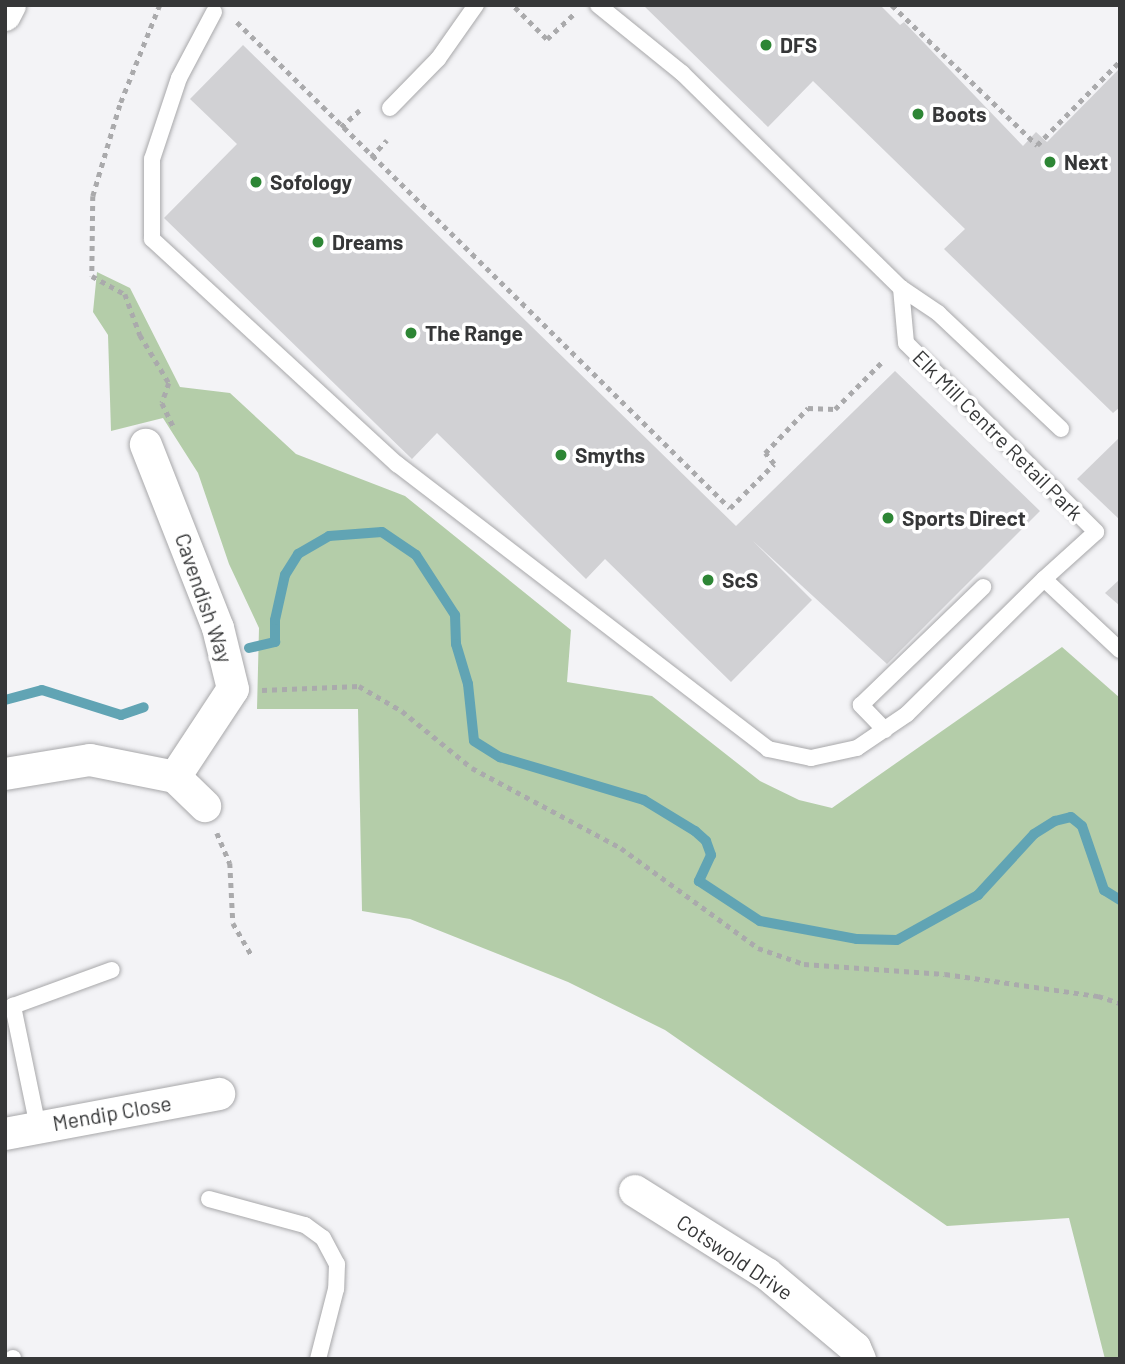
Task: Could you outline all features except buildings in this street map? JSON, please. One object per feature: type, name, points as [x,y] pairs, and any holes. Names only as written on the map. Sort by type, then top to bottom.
[{"type":"street","points":[[5,15],[10,5]]},
{"type":"street","name":"Cavendish Way","points":[[146,445],[218,628],[233,689],[175,777]]},
{"type":"street","points":[[5,774],[90,760],[175,777],[205,806]]},
{"type":"street","name":"Mendip Close","points":[[5,1134],[219,1094]]},
{"type":"street","name":"Cotswold Drive","points":[[635,1191],[767,1274],[855,1349],[860,1359]]},
{"type":"lane","points":[[390,108],[438,59],[476,5]]},
{"type":"lane","points":[[598,5],[682,73],[901,288],[938,313],[1061,429]]},
{"type":"lane","points":[[214,12],[179,78],[152,159],[152,239],[397,464],[768,749],[811,758],[857,748],[885,730],[1044,579],[1120,650]]},
{"type":"lane","name":"Elk Mill Centre Retail Park","points":[[901,288],[906,343],[1096,532],[1044,579]]},
{"type":"lane","points":[[885,730],[861,705],[982,587]]},
{"type":"lane","points":[[38,1127],[13,1006],[111,970]]},
{"type":"lane","points":[[209,1199],[305,1225],[323,1238],[337,1264],[336,1289],[318,1359]]},
{"type":"path","points":[[160,5],[120,106],[93,197],[92,276],[125,294],[140,335],[169,383],[162,403],[176,435]]},
{"type":"path","points":[[892,5],[1037,145],[1120,61]]},
{"type":"path","points":[[515,7],[547,38],[575,13]]},
{"type":"path","points":[[237,22],[730,508],[774,464],[765,453],[808,408],[835,409],[883,360]]},
{"type":"path","points":[[341,127],[360,110]]},
{"type":"path","points":[[371,157],[387,140]]},
{"type":"path","points":[[233,689],[296,691],[359,686],[402,711],[472,768],[621,848],[758,948],[804,964],[945,975],[1098,996],[1120,1003]]},
{"type":"path","points":[[205,806],[205,823],[223,839],[230,863],[233,923],[252,956]]},
{"type":"green space","points":[[97,272],[130,288],[180,387],[230,393],[296,454],[405,496],[571,630],[567,682],[652,696],[760,781],[799,800],[832,808],[1062,647],[1120,698],[1120,1359],[1105,1359],[1069,1218],[947,1226],[665,1030],[568,982],[410,919],[362,911],[358,709],[257,709],[259,628],[229,564],[198,473],[163,418],[111,431],[108,335],[93,312]]},
{"type":"waterway","points":[[249,648],[275,642],[275,620],[285,575],[298,554],[329,536],[382,532],[416,555],[455,615],[456,644],[468,684],[474,741],[500,757],[644,800],[695,831],[706,841],[711,855],[699,881],[760,921],[857,939],[897,940],[978,895],[1034,834],[1055,821],[1071,817],[1082,826],[1104,890],[1120,900]]},
{"type":"waterway","points":[[5,700],[42,690],[121,715],[144,707]]},
{"type":"place","name":"DFS","points":[[766,45]]},
{"type":"place","name":"Boots","points":[[918,114]]},
{"type":"place","name":"Next","points":[[1050,162]]},
{"type":"place","name":"Sofology","points":[[256,182]]},
{"type":"place","name":"Dreams","points":[[318,242]]},
{"type":"place","name":"The Range","points":[[411,333]]},
{"type":"place","name":"Smyths","points":[[561,455]]},
{"type":"place","name":"Sports Direct","points":[[888,518]]},
{"type":"place","name":"ScS","points":[[708,580]]}]
